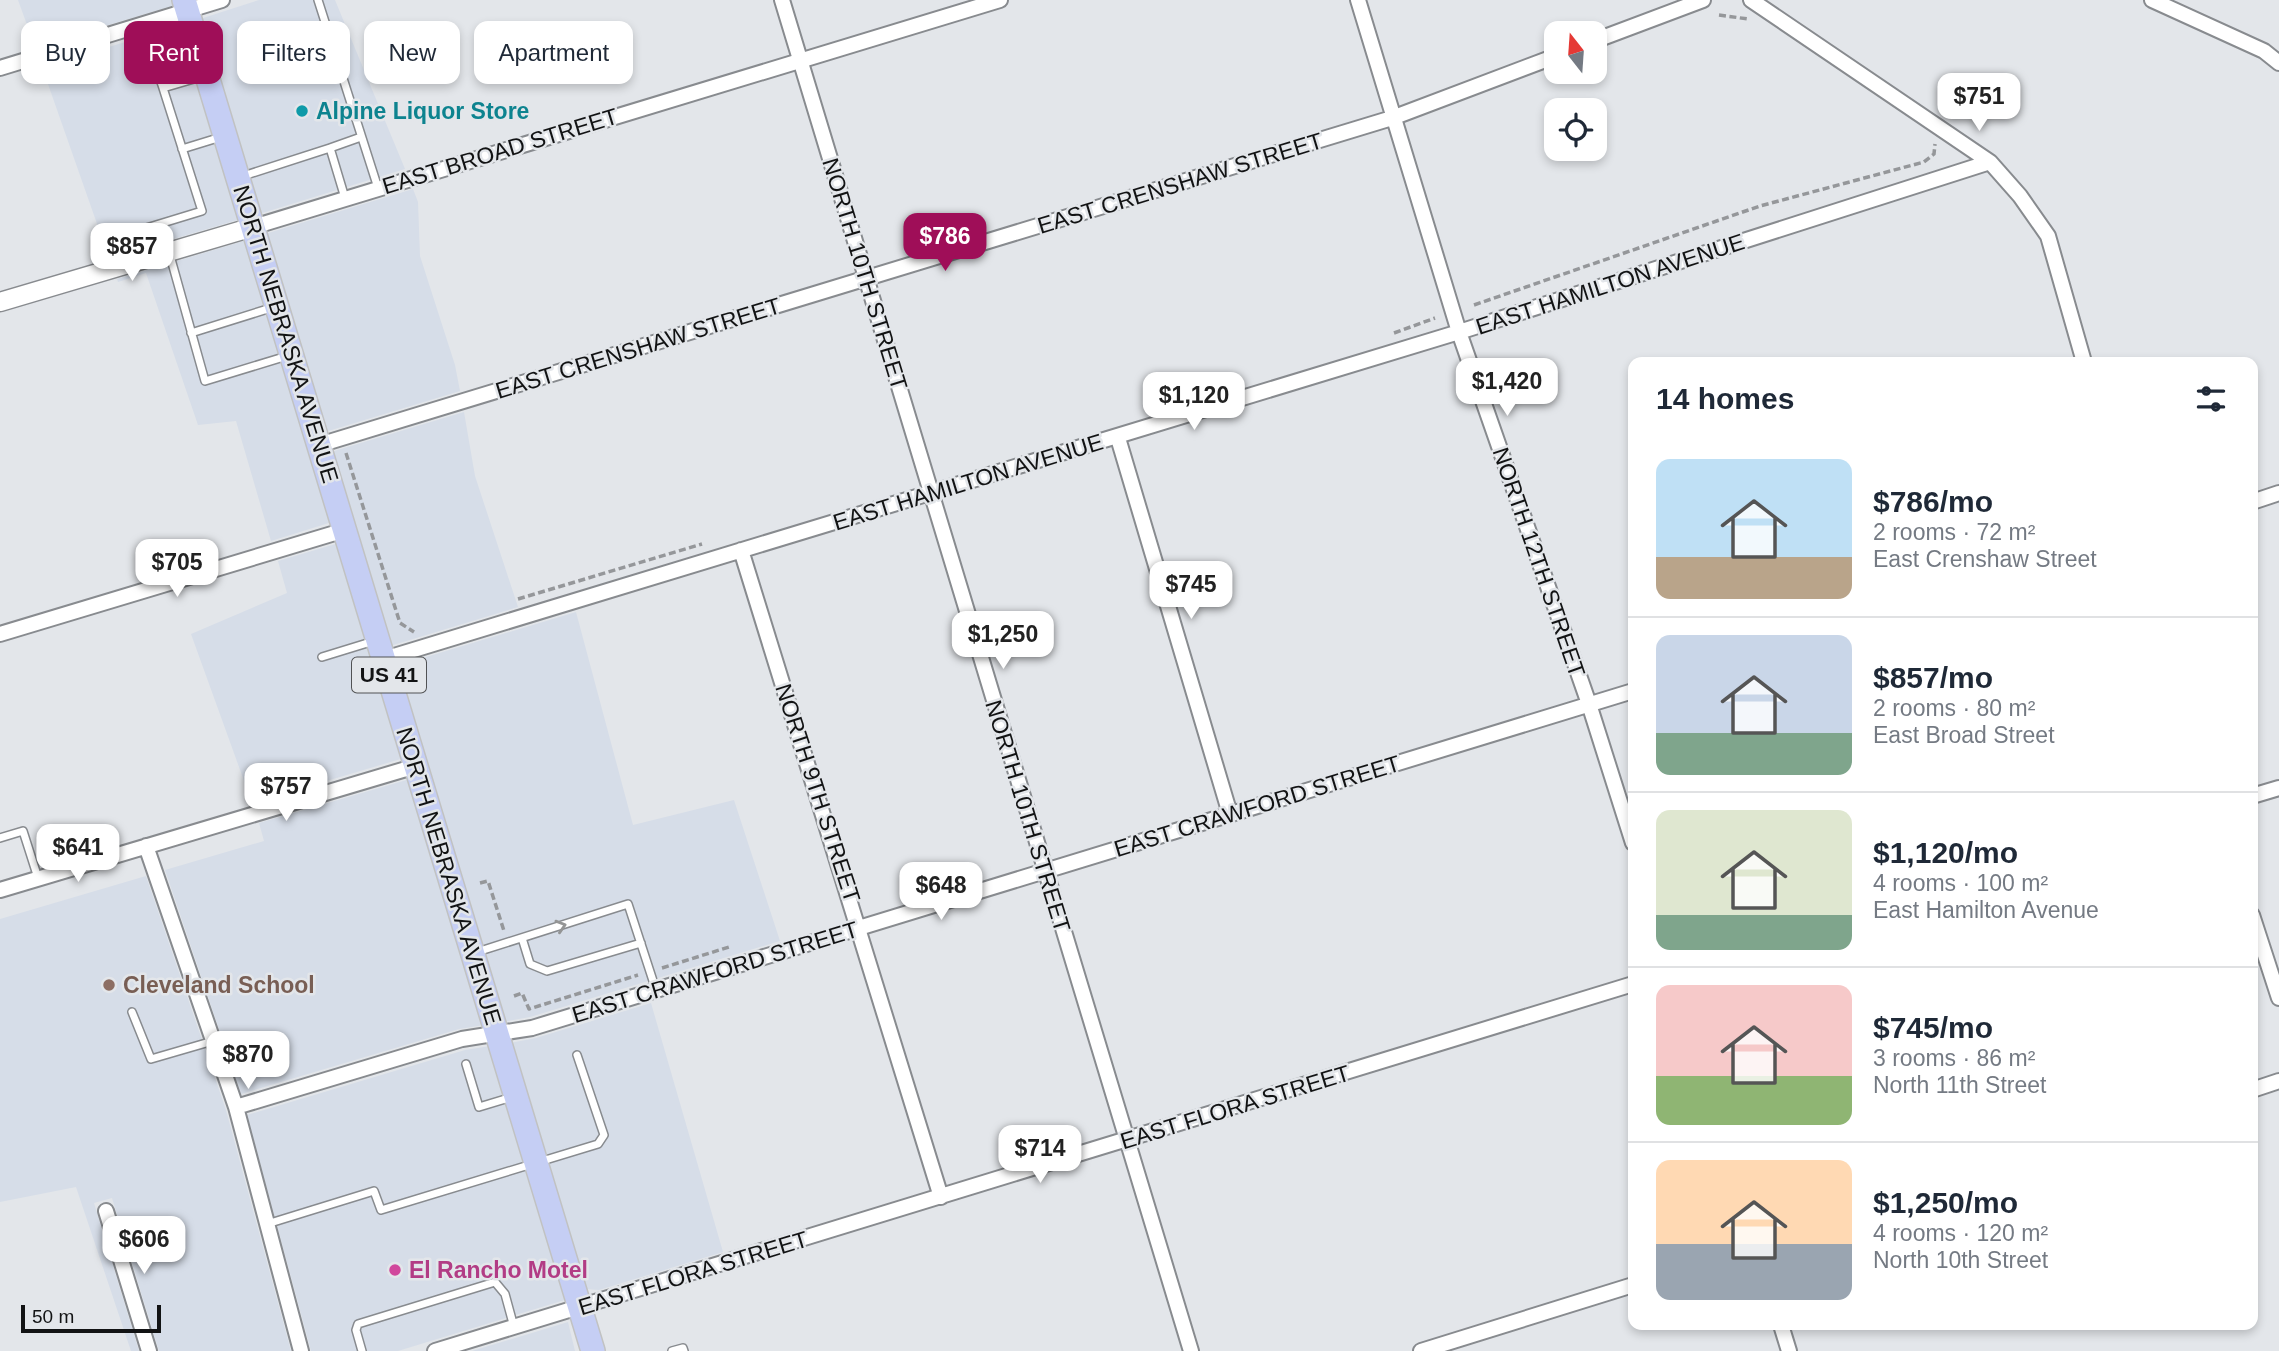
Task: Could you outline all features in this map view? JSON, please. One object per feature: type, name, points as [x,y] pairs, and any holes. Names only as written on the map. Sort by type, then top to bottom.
[{"type":"main road","name":"NORTH NEBRASKA AVENUE","points":[[209,84],[593,1351]]},
{"type":"street","points":[[153,21],[186,6],[222,0]]},
{"type":"street","name":"NORTH 10TH STREET","points":[[782,0],[1191,1351]]},
{"type":"street","name":"EAST BROAD STREET","points":[[0,302],[1000,0]]},
{"type":"street","name":"NORTH 12TH STREET","points":[[1358,0],[1459,332],[1589,704],[1628,827]]},
{"type":"street","points":[[1607,36],[1703,0]]},
{"type":"street","points":[[1751,0],[1990,162],[2020,196],[2048,236],[2083,357]]},
{"type":"street","points":[[2152,0],[2263,51],[2279,63]]},
{"type":"street","points":[[0,68],[124,31]]},
{"type":"street","name":"EAST CRENSHAW STREET","points":[[319,445],[1392,118],[1544,61]]},
{"type":"street","name":"EAST HAMILTON AVENUE","points":[[381,649],[741,550],[1118,438],[1990,162]]},
{"type":"street","points":[[1118,438],[1230,814]]},
{"type":"street","points":[[2258,500],[2279,493]]},
{"type":"street","points":[[0,634],[345,530]]},
{"type":"street","name":"NORTH 9TH STREET","points":[[741,550],[942,1197]]},
{"type":"street","name":"EAST CRAWFORD STREET","points":[[236,1107],[462,1039],[532,1028],[1628,692]]},
{"type":"street","points":[[0,890],[416,766]]},
{"type":"street","points":[[2258,794],[2279,788]]},
{"type":"street","points":[[146,846],[236,1107],[301,1351]]},
{"type":"street","points":[[2258,933],[2279,998]]},
{"type":"street","name":"EAST FLORA STREET","points":[[435,1351],[1628,986]]},
{"type":"street","points":[[2258,1088],[2279,1081]]},
{"type":"street","points":[[107,1211],[149,1351]]},
{"type":"street","points":[[1421,1351],[1628,1287]]},
{"type":"street","points":[[1783,1330],[1789,1351]]},
{"type":"lane","points":[[317,0],[378,188]]},
{"type":"lane","points":[[128,264],[120,236],[202,211],[162,84]]},
{"type":"lane","points":[[163,88],[178,84]]},
{"type":"lane","points":[[182,149],[225,135]]},
{"type":"lane","points":[[238,177],[361,137]]},
{"type":"lane","points":[[330,149],[345,198]]},
{"type":"lane","points":[[168,252],[205,381],[292,355]]},
{"type":"lane","points":[[191,333],[277,306]]},
{"type":"lane","points":[[322,657],[381,649]]},
{"type":"lane","points":[[0,838],[23,831],[38,878]]},
{"type":"lane","points":[[472,953],[628,904],[656,990]]},
{"type":"lane","points":[[522,938],[530,964],[547,971],[641,943]]},
{"type":"lane","points":[[132,1012],[151,1059],[213,1041]]},
{"type":"lane","points":[[266,1224],[374,1191],[381,1210],[598,1144],[604,1135],[578,1055]]},
{"type":"lane","points":[[466,1064],[479,1107],[516,1096]]},
{"type":"lane","points":[[362,1351],[356,1329],[358,1324],[495,1282],[505,1294],[514,1327]]},
{"type":"lane","points":[[672,1351],[683,1348],[684,1351]]},
{"type":"path","points":[[1719,15],[1752,20]]},
{"type":"path","points":[[1474,305],[1760,206],[1924,162],[1934,154],[1936,145],[1928,136]]},
{"type":"path","points":[[342,438],[400,623],[408,631],[426,628]]},
{"type":"path","points":[[511,602],[678,549]]},
{"type":"path","points":[[480,883],[488,881],[508,941]]},
{"type":"path","points":[[514,996],[523,993],[528,1009],[729,947]]},
{"type":"shaded area","points":[[18,0],[174,0],[175,5],[110,24],[110,21],[26,21]]},
{"type":"shaded area","points":[[259,0],[335,0],[344,21],[237,21],[237,84],[350,84],[350,36],[364,70],[364,84],[370,84],[405,169],[259,214],[220,84],[223,84],[223,21],[200,19]]},
{"type":"shaded area","points":[[124,42],[124,84],[200,84],[241,219],[109,258],[48,84],[110,84],[110,47]]},
{"type":"shaded area","points":[[413,189],[418,202],[420,256],[455,365],[460,391],[325,432],[265,234]]},
{"type":"shaded area","points":[[247,240],[332,522],[271,541],[236,421],[198,425],[146,273],[118,282],[117,279]]},
{"type":"shaded area","points":[[464,412],[475,476],[518,607],[390,646],[331,452]]},
{"type":"shaded area","points":[[339,543],[404,758],[252,803],[191,634],[287,593],[278,561]]},
{"type":"shaded area","points":[[576,612],[633,825],[734,800],[780,941],[530,1017],[503,1022],[396,666]]},
{"type":"shaded area","points":[[410,779],[484,1025],[459,1029],[241,1094],[165,870],[264,841],[259,823]]},
{"type":"shaded area","points":[[146,876],[226,1110],[291,1351],[159,1351],[112,1198],[94,1203],[139,1351],[131,1351],[76,1187],[0,1202],[0,919]]},
{"type":"shaded area","points":[[651,1003],[723,1252],[599,1290],[585,1289],[510,1043],[536,1038]]},
{"type":"shaded area","points":[[490,1046],[568,1299],[398,1351],[311,1351],[247,1115],[465,1050]]},
{"type":"shaded area","points":[[568,1322],[575,1351],[472,1351]]},
{"type":"place","name":"Alpine Liquor Store","points":[[302,111]]},
{"type":"place","name":"Cleveland School","points":[[109,985]]},
{"type":"place","name":"El Rancho Motel","points":[[395,1270]]}]
